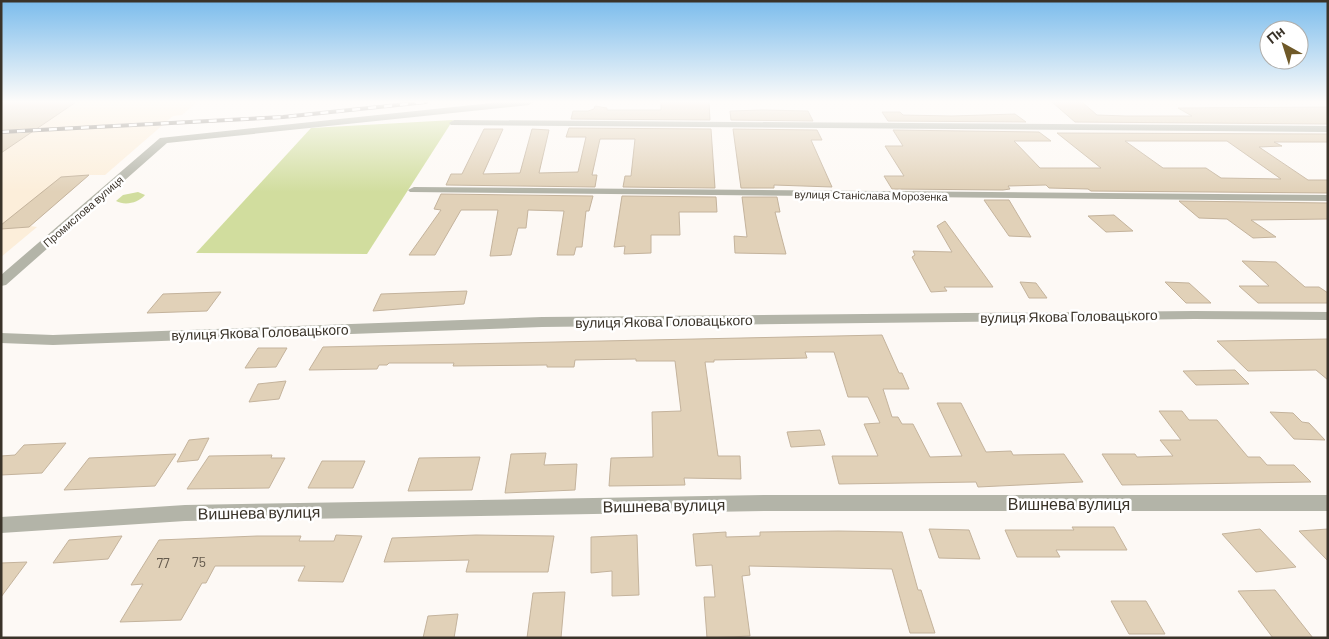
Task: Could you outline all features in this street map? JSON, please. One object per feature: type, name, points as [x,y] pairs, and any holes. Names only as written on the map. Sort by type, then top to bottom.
[{"type":"street","name":"Промислова вулиця","points":[[1,282],[164,140],[243,132]]},
{"type":"street","name":"вулиця Станіслава Морозенка","points":[[414,190],[1328,198]]},
{"type":"street","name":"вулиця Якова Головацького","points":[[1,338],[63,340],[542,322],[1194,315],[1328,316]]},
{"type":"street","name":"Вишнева вулиця","points":[[1,525],[184,513],[747,504],[1328,503]]},
{"type":"shaded area","points":[[1,132],[155,132],[105,175],[89,175],[30,226],[37,227],[1,257]]},
{"type":"green space","points":[[307,132],[445,132],[367,254],[196,253]]},
{"type":"green space","points":[[138,192],[145,195],[135,202],[120,203],[116,201],[123,195]]},
{"type":"building","points":[[1,132],[32,132],[1,153]]},
{"type":"building","points":[[483,132],[502,132],[483,174],[520,173],[531,132],[549,132],[539,173],[578,172],[586,137],[566,137],[568,132],[711,132],[715,188],[623,187],[625,176],[631,176],[635,139],[600,139],[592,175],[597,175],[595,187],[446,185],[451,174],[462,174]]},
{"type":"building","points":[[733,132],[818,132],[822,140],[811,140],[832,187],[774,185],[774,188],[741,188]]},
{"type":"building","points":[[894,132],[1039,132],[1051,141],[1014,141],[1040,168],[1101,168],[1057,133],[1328,134],[1328,142],[1274,142],[1282,146],[1259,147],[1308,180],[1328,180],[1328,193],[1091,191],[1088,189],[1049,188],[1046,185],[1008,186],[1010,189],[1003,190],[892,189],[884,176],[904,176],[885,146],[903,146]],"holes":[[[1125,141],[1227,141],[1281,179],[1221,178],[1206,168],[1163,168]]]},
{"type":"building","points":[[89,175],[29,227],[1,229],[1,225],[61,177]]},
{"type":"building","points":[[441,194],[593,196],[589,211],[586,211],[582,247],[576,247],[574,255],[557,255],[564,211],[528,210],[526,228],[518,228],[511,255],[490,256],[498,210],[461,210],[435,255],[409,255],[441,210],[434,209]]},
{"type":"building","points":[[622,196],[716,197],[717,212],[679,212],[680,235],[651,235],[651,253],[624,254],[625,246],[614,247]]},
{"type":"building","points":[[742,197],[777,197],[780,212],[775,212],[786,254],[735,253],[734,236],[747,237]]},
{"type":"building","points":[[984,200],[1009,200],[1031,237],[1009,236]]},
{"type":"building","points":[[1179,201],[1328,203],[1328,219],[1251,220],[1276,237],[1253,238],[1227,219],[1199,218]]},
{"type":"building","points":[[1114,215],[1133,231],[1106,232],[1088,216]]},
{"type":"building","points":[[945,221],[993,287],[944,287],[947,291],[931,292],[912,257],[915,255],[913,251],[952,252],[937,226]]},
{"type":"building","points":[[1242,261],[1276,262],[1305,287],[1319,287],[1328,293],[1328,303],[1258,303],[1239,286],[1269,286]]},
{"type":"building","points":[[1020,282],[1036,283],[1047,298],[1029,298]]},
{"type":"building","points":[[1165,282],[1189,283],[1211,303],[1186,303]]},
{"type":"building","points":[[467,291],[464,304],[373,311],[381,294]]},
{"type":"building","points":[[221,292],[207,311],[147,313],[163,294]]},
{"type":"building","points":[[882,335],[899,373],[902,373],[909,389],[883,389],[892,417],[898,417],[902,424],[913,424],[930,457],[962,456],[937,403],[961,403],[986,452],[1011,451],[1013,455],[1064,454],[1083,482],[978,487],[976,482],[839,484],[832,456],[878,456],[864,424],[880,423],[868,397],[848,397],[834,352],[805,352],[807,358],[714,360],[714,362],[705,362],[718,456],[740,456],[741,479],[684,478],[685,485],[609,486],[611,458],[653,457],[652,412],[681,411],[675,361],[636,361],[636,359],[575,360],[574,367],[547,367],[547,365],[453,366],[454,363],[389,363],[387,365],[379,365],[377,369],[309,370],[323,347]]},
{"type":"building","points":[[1328,339],[1328,380],[1316,370],[1248,371],[1217,341]]},
{"type":"building","points":[[258,348],[287,348],[276,367],[245,368]]},
{"type":"building","points":[[1235,370],[1249,384],[1196,385],[1183,371]]},
{"type":"building","points":[[286,381],[279,399],[249,402],[258,384]]},
{"type":"building","points":[[1159,411],[1182,411],[1189,420],[1217,420],[1248,457],[1260,457],[1267,465],[1294,465],[1311,482],[1122,485],[1102,454],[1135,454],[1137,457],[1173,456],[1160,440],[1181,440]]},
{"type":"building","points":[[1270,412],[1293,413],[1302,422],[1309,423],[1325,440],[1294,439]]},
{"type":"building","points":[[820,430],[825,445],[791,447],[787,432]]},
{"type":"building","points":[[209,438],[198,460],[177,462],[189,440]]},
{"type":"building","points":[[66,443],[42,473],[1,475],[1,456],[15,455],[24,445]]},
{"type":"building","points":[[546,453],[544,465],[577,464],[575,490],[505,493],[511,454]]},
{"type":"building","points":[[176,454],[155,486],[64,490],[89,458]]},
{"type":"building","points":[[272,455],[271,458],[285,458],[269,488],[187,489],[209,456]]},
{"type":"building","points":[[480,457],[472,490],[408,491],[419,458]]},
{"type":"building","points":[[322,461],[365,461],[353,488],[308,488]]},
{"type":"building","points":[[1072,527],[1114,527],[1127,550],[1056,550],[1060,557],[1017,557],[1005,530],[1074,530]]},
{"type":"building","points":[[929,529],[969,530],[980,559],[939,558]]},
{"type":"building","points":[[1260,529],[1296,567],[1256,572],[1222,534]]},
{"type":"building","points":[[1328,529],[1328,561],[1299,531]]},
{"type":"building","points":[[726,532],[726,537],[760,536],[760,532],[902,532],[918,590],[921,590],[935,633],[910,633],[892,569],[749,566],[750,575],[742,576],[750,636],[707,638],[704,597],[715,597],[712,565],[696,566],[693,534]]},
{"type":"building","points":[[336,535],[362,536],[343,582],[298,581],[305,566],[215,566],[206,583],[202,583],[181,620],[120,622],[143,584],[131,585],[159,540],[301,536],[299,541],[334,541]]},
{"type":"building","points":[[476,535],[554,536],[548,572],[466,572],[469,560],[384,562],[392,538]]},
{"type":"building","points":[[637,535],[639,595],[612,596],[612,571],[591,573],[591,537]]},
{"type":"building","points":[[122,536],[108,559],[53,563],[69,540]]},
{"type":"building","points":[[27,562],[1,597],[1,563]]},
{"type":"building","points":[[1275,590],[1313,638],[1273,638],[1238,591]]},
{"type":"building","points":[[565,592],[561,638],[527,638],[533,593]]},
{"type":"building","points":[[1111,601],[1146,601],[1165,634],[1129,634]]},
{"type":"building","points":[[458,614],[454,638],[423,638],[428,616]]}]
